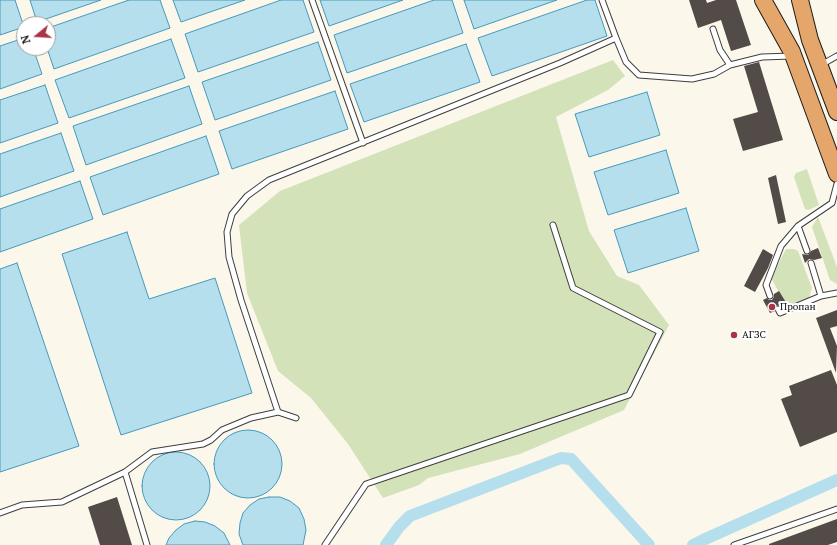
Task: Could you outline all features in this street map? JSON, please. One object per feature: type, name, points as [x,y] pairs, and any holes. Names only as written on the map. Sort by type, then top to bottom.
[{"type":"highway","points":[[763,0],[792,54],[837,174]]},
{"type":"highway","points":[[800,0],[810,40],[836,106]]},
{"type":"lane","points":[[312,0],[363,143]]},
{"type":"lane","points":[[602,0],[626,62],[639,74],[692,79],[714,74],[730,65],[762,57],[792,54]]},
{"type":"lane","points":[[713,29],[720,50],[730,65]]},
{"type":"lane","points":[[278,412],[228,257],[227,232],[232,214],[248,196],[269,180],[560,63],[616,38]]},
{"type":"lane","points":[[820,65],[837,56]]},
{"type":"lane","points":[[770,296],[766,285],[781,246],[798,226],[832,203],[837,184]]},
{"type":"lane","points":[[324,545],[366,484],[629,395],[660,332],[573,288],[553,225]]},
{"type":"lane","points":[[798,226],[807,251]]},
{"type":"lane","points":[[811,263],[821,296]]},
{"type":"lane","points":[[778,309],[780,313],[821,296],[837,293]]},
{"type":"lane","points":[[0,512],[22,505],[62,502],[125,472],[152,452],[203,444],[211,440],[222,430],[251,418],[278,412],[296,418]]},
{"type":"lane","points":[[125,472],[147,545]]},
{"type":"lane","points":[[734,545],[837,509]]},
{"type":"green space","points":[[613,60],[625,76],[608,90],[556,117],[589,231],[617,276],[639,285],[669,325],[624,410],[520,454],[428,478],[419,485],[383,498],[348,444],[311,398],[278,371],[247,293],[239,225],[280,191]]},
{"type":"green space","points":[[807,169],[819,205],[809,210],[805,209],[794,177],[796,173]]},
{"type":"green space","points":[[818,217],[837,267],[837,284],[830,280],[812,227]]},
{"type":"green space","points":[[786,249],[794,249],[798,251],[812,288],[809,298],[791,305],[784,301],[771,278]]},
{"type":"water","points":[[0,0],[15,0],[20,16],[16,16],[16,30],[0,35]]},
{"type":"water","points":[[30,0],[101,0],[54,16],[35,16]]},
{"type":"water","points":[[129,0],[160,0],[170,28],[54,69],[50,56],[56,56],[56,25]]},
{"type":"water","points":[[173,0],[245,0],[181,22]]},
{"type":"water","points":[[281,0],[303,0],[314,32],[198,72],[185,34]]},
{"type":"water","points":[[320,0],[403,0],[329,26]]},
{"type":"water","points":[[434,0],[452,0],[463,33],[347,73],[334,35]]},
{"type":"water","points":[[464,0],[557,0],[474,29]]},
{"type":"water","points":[[587,0],[595,0],[607,36],[492,76],[478,38]]},
{"type":"water","points":[[171,39],[185,78],[69,118],[55,80]]},
{"type":"water","points":[[16,41],[16,56],[36,56],[42,74],[0,89],[0,46]]},
{"type":"water","points":[[318,42],[331,80],[215,120],[202,82]]},
{"type":"water","points":[[466,44],[480,82],[364,122],[350,84]]},
{"type":"water","points":[[45,85],[58,123],[0,143],[0,100]]},
{"type":"water","points":[[189,86],[202,124],[86,165],[73,126]]},
{"type":"water","points":[[335,91],[348,129],[232,169],[219,131]]},
{"type":"water","points":[[647,92],[660,135],[589,157],[575,114]]},
{"type":"water","points":[[61,133],[74,171],[0,197],[0,154]]},
{"type":"water","points":[[206,136],[219,174],[103,215],[90,177]]},
{"type":"water","points":[[666,150],[679,193],[608,215],[594,172]]},
{"type":"water","points":[[80,181],[93,219],[0,252],[0,209]]},
{"type":"water","points":[[686,208],[699,251],[628,273],[614,230]]},
{"type":"water","points":[[127,232],[149,299],[215,278],[252,393],[121,435],[62,254]]},
{"type":"water","points":[[17,263],[79,446],[0,472],[0,269]]},
{"type":"water","points":[[248,430],[261,433],[272,440],[279,451],[282,464],[279,477],[272,488],[261,495],[248,498],[235,495],[224,488],[217,477],[214,464],[217,451],[224,440],[235,433]]},
{"type":"water","points":[[176,452],[189,455],[200,462],[207,473],[210,486],[207,499],[200,510],[189,517],[176,520],[163,517],[152,510],[145,499],[142,486],[145,473],[152,462],[163,455]]},
{"type":"water","points":[[280,497],[290,501],[299,508],[304,519],[306,530],[303,545],[243,545],[239,534],[243,513],[250,505],[259,499]]},
{"type":"water","points":[[195,521],[205,522],[215,526],[224,533],[230,545],[166,545],[169,538],[176,530],[184,524]]},
{"type":"building","points":[[689,0],[706,0],[707,3],[716,0],[736,0],[751,45],[731,51],[721,20],[698,28]]},
{"type":"building","points":[[759,62],[783,140],[743,151],[733,119],[758,112],[744,66]]},
{"type":"building","points":[[776,175],[786,222],[778,224],[768,178]]},
{"type":"building","points":[[818,248],[822,258],[814,260],[809,259],[805,263],[802,254],[808,255],[811,251]]},
{"type":"building","points":[[763,249],[773,255],[755,292],[744,286]]},
{"type":"building","points":[[779,291],[787,304],[782,307],[779,305],[776,306],[774,308],[775,311],[770,313],[763,300],[767,298],[772,300],[774,294]]},
{"type":"building","points":[[837,310],[837,326],[830,328],[837,346],[836,373],[816,318]]},
{"type":"building","points":[[831,370],[837,385],[837,432],[800,447],[781,399],[792,395],[789,386]]},
{"type":"building","points":[[117,497],[132,545],[100,545],[88,507]]},
{"type":"building","points":[[837,519],[837,542],[828,545],[769,545],[769,544]]},
{"type":"waterway","points":[[386,545],[399,527],[410,516],[561,458],[571,459],[649,545]]},
{"type":"waterway","points":[[693,545],[837,480]]},
{"type":"place","name":"Пропан","points":[[772,307]]},
{"type":"place","name":"АГЗС","points":[[734,335]]}]
